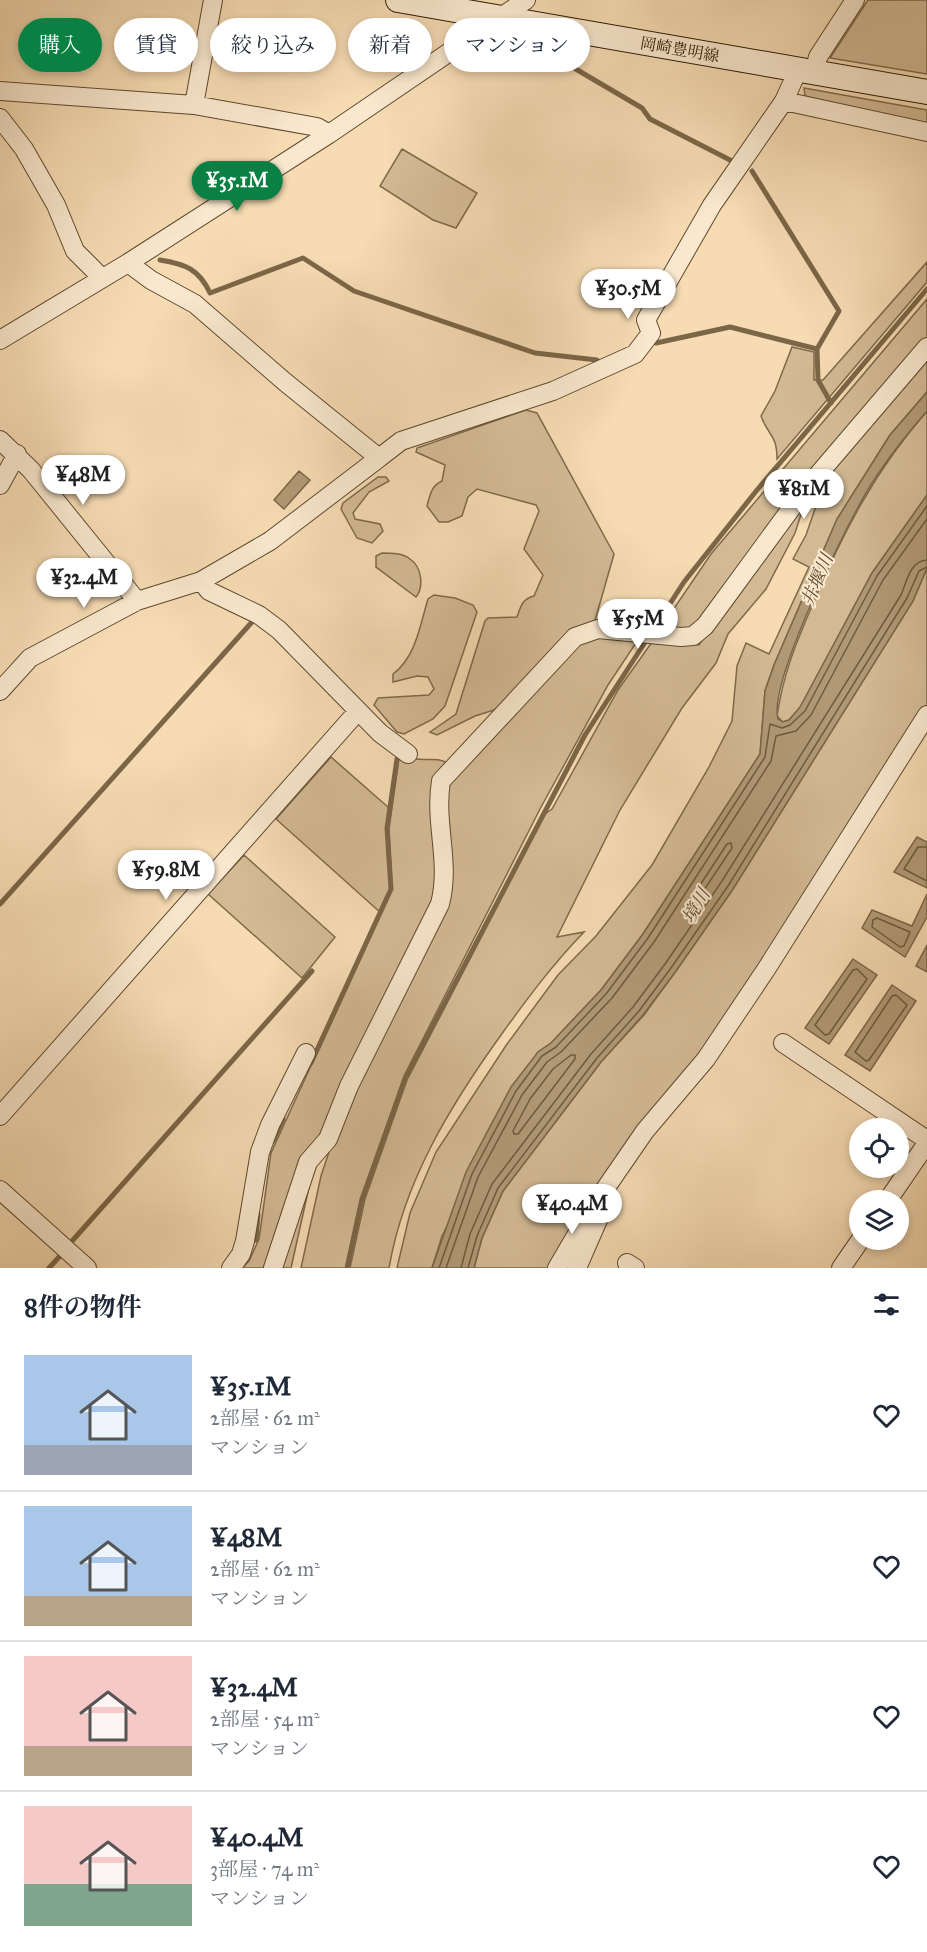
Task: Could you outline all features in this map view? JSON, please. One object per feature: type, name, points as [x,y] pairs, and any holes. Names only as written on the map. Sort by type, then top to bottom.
[{"type":"main road","name":"岡崎豊明線","points":[[398,0],[927,92]]},
{"type":"street","points":[[194,105],[213,0]]},
{"type":"street","points":[[0,340],[128,263],[329,134],[526,0]]},
{"type":"street","points":[[0,691],[30,658],[137,601],[201,580],[270,541],[401,441],[553,390],[634,354],[651,333],[646,320],[712,205],[784,101],[818,57],[855,0]]},
{"type":"street","points":[[0,91],[194,105],[317,127],[329,134]]},
{"type":"street","points":[[784,101],[927,132]]},
{"type":"street","points":[[0,118],[24,149],[56,205],[75,251],[101,278]]},
{"type":"street","points":[[128,263],[151,280],[195,304],[285,382],[379,458]]},
{"type":"street","points":[[273,1268],[308,1162],[328,1139],[349,1086],[440,904],[446,884],[438,798],[441,782],[575,638],[598,629],[693,636],[705,626],[804,491],[927,348]]},
{"type":"street","points":[[0,440],[16,454],[137,601]]},
{"type":"street","points":[[0,485],[16,454]]},
{"type":"street","points":[[201,580],[209,591],[259,615],[279,630],[358,711],[408,754]]},
{"type":"street","points":[[0,1116],[358,711]]},
{"type":"street","points":[[557,1268],[594,1205],[645,1131],[706,1059],[767,968],[927,715]]},
{"type":"street","points":[[783,1043],[927,1141],[895,1190]]},
{"type":"street","points":[[231,1268],[241,1254],[245,1241],[260,1152],[270,1125],[306,1053]]},
{"type":"street","points":[[0,1190],[87,1268]]},
{"type":"street","points":[[577,1268],[598,1220],[594,1205]]},
{"type":"street","points":[[841,1268],[853,1250]]},
{"type":"shaded area","points":[[868,0],[927,0],[927,74],[830,58]]},
{"type":"shaded area","points":[[804,88],[927,110],[927,126],[805,96]]},
{"type":"shaded area","points":[[402,149],[477,193],[456,228],[433,220],[380,186]]},
{"type":"shaded area","points":[[927,262],[927,282],[777,459],[774,440],[761,416],[775,391],[792,347],[814,352],[814,380],[823,380]]},
{"type":"shaded area","points":[[927,299],[927,342],[700,624],[680,630],[660,629],[711,554]]},
{"type":"shaded area","points":[[927,358],[927,392],[890,435],[837,519],[774,665],[765,691],[760,754],[643,934],[601,990],[551,1043],[538,1052],[442,1236],[432,1268],[397,1268],[410,1213],[436,1152],[507,1044],[558,975],[596,936],[652,865],[709,767],[732,721],[737,666],[746,643],[769,654],[809,567],[793,559],[806,535],[825,480]]},
{"type":"shaded area","points":[[526,410],[537,413],[614,554],[594,624],[494,710],[475,716],[437,735],[430,732],[456,714],[485,621],[488,618],[517,617],[524,601],[534,596],[543,575],[524,549],[539,511],[536,505],[477,489],[468,497],[462,516],[448,522],[439,522],[427,506],[433,488],[442,481],[445,465],[416,452],[417,448]]},
{"type":"shaded area","points":[[927,411],[927,495],[872,573],[800,708],[789,720],[783,722],[777,716],[787,670],[826,573],[877,477]]},
{"type":"shaded area","points":[[378,477],[386,477],[389,481],[369,492],[353,513],[355,519],[380,524],[383,531],[372,543],[357,538],[341,509],[343,503]]},
{"type":"shaded area","points":[[808,493],[795,533],[766,589],[728,634],[716,663],[682,708],[620,810],[557,937],[584,932],[530,995],[482,1062],[447,1117],[406,1205],[389,1268],[350,1268],[365,1199],[407,1080],[545,814],[552,809],[618,690],[652,642],[699,645],[769,544]]},
{"type":"shaded area","points":[[382,553],[400,554],[414,563],[421,583],[416,597],[376,567],[376,556]]},
{"type":"shaded area","points":[[927,568],[927,705],[703,1052],[551,1268],[474,1268],[482,1238],[503,1191],[601,1062],[644,1015],[733,889],[913,601]]},
{"type":"shaded area","points":[[434,595],[455,598],[473,605],[477,612],[445,706],[433,719],[404,734],[397,732],[374,705],[378,698],[429,695],[434,689],[428,677],[417,676],[393,682],[393,674],[401,667],[412,650],[428,599]]},
{"type":"shaded area","points":[[589,636],[638,640],[608,685],[540,809],[404,1076],[361,1199],[346,1268],[301,1268],[321,1176],[339,1122],[444,910],[444,790],[576,643]]},
{"type":"shaded area","points":[[331,757],[389,808],[386,828],[390,889],[381,913],[276,819]]},
{"type":"shaded area","points":[[408,757],[439,760],[449,764],[442,884],[266,1268],[242,1268],[249,1261],[259,1239],[271,1153],[392,889],[389,829],[399,758],[403,761]]},
{"type":"shaded area","points":[[244,855],[335,937],[302,978],[208,894]]},
{"type":"shaded area","points":[[314,1165],[291,1268],[279,1268]]},
{"type":"water","points":[[927,392],[927,411],[899,444],[874,480],[847,527],[813,599],[785,671],[778,700],[778,719],[783,722],[789,720],[800,707],[872,573],[927,495],[927,568],[913,601],[733,889],[643,1015],[601,1062],[503,1191],[482,1238],[474,1268],[432,1268],[466,1172],[511,1087],[538,1052],[551,1043],[601,990],[643,934],[760,754],[765,691],[837,519],[890,435]]},
{"type":"water","points":[[299,471],[310,480],[284,509],[274,500]]},
{"type":"water","points":[[917,837],[927,842],[927,888],[894,872]]},
{"type":"water","points":[[927,894],[927,917],[905,957],[862,928],[872,910],[912,926]]},
{"type":"water","points":[[927,945],[927,972],[916,966]]},
{"type":"water","points":[[853,959],[877,975],[829,1044],[805,1028]]},
{"type":"water","points":[[892,985],[916,1001],[870,1071],[845,1055]]},
{"type":"waterway","points":[[581,72],[642,108],[650,119],[730,160]]},
{"type":"waterway","points":[[752,171],[839,311],[817,349]]},
{"type":"waterway","points":[[160,260],[177,263],[190,269],[201,278],[210,293],[303,258],[354,291],[535,353],[597,360]]},
{"type":"waterway","points":[[347,1268],[362,1199],[405,1079],[585,735],[684,582],[757,490],[927,289]]},
{"type":"waterway","points":[[656,343],[730,327],[817,349],[818,380],[831,403]]},
{"type":"waterway","points":[[0,904],[252,622]]},
{"type":"waterway","points":[[311,1063],[391,889],[387,828],[397,759]]},
{"type":"waterway","points":[[73,1240],[312,971]]},
{"type":"waterway","points":[[273,1141],[283,1119]]},
{"type":"waterway","points":[[256,1240],[258,1214]]},
{"type":"waterway","points":[[49,1268],[60,1256]]},
{"type":"water label","name":"井堰川","points":[[817,580]]},
{"type":"water label","name":"境川","points":[[696,906]]}]
